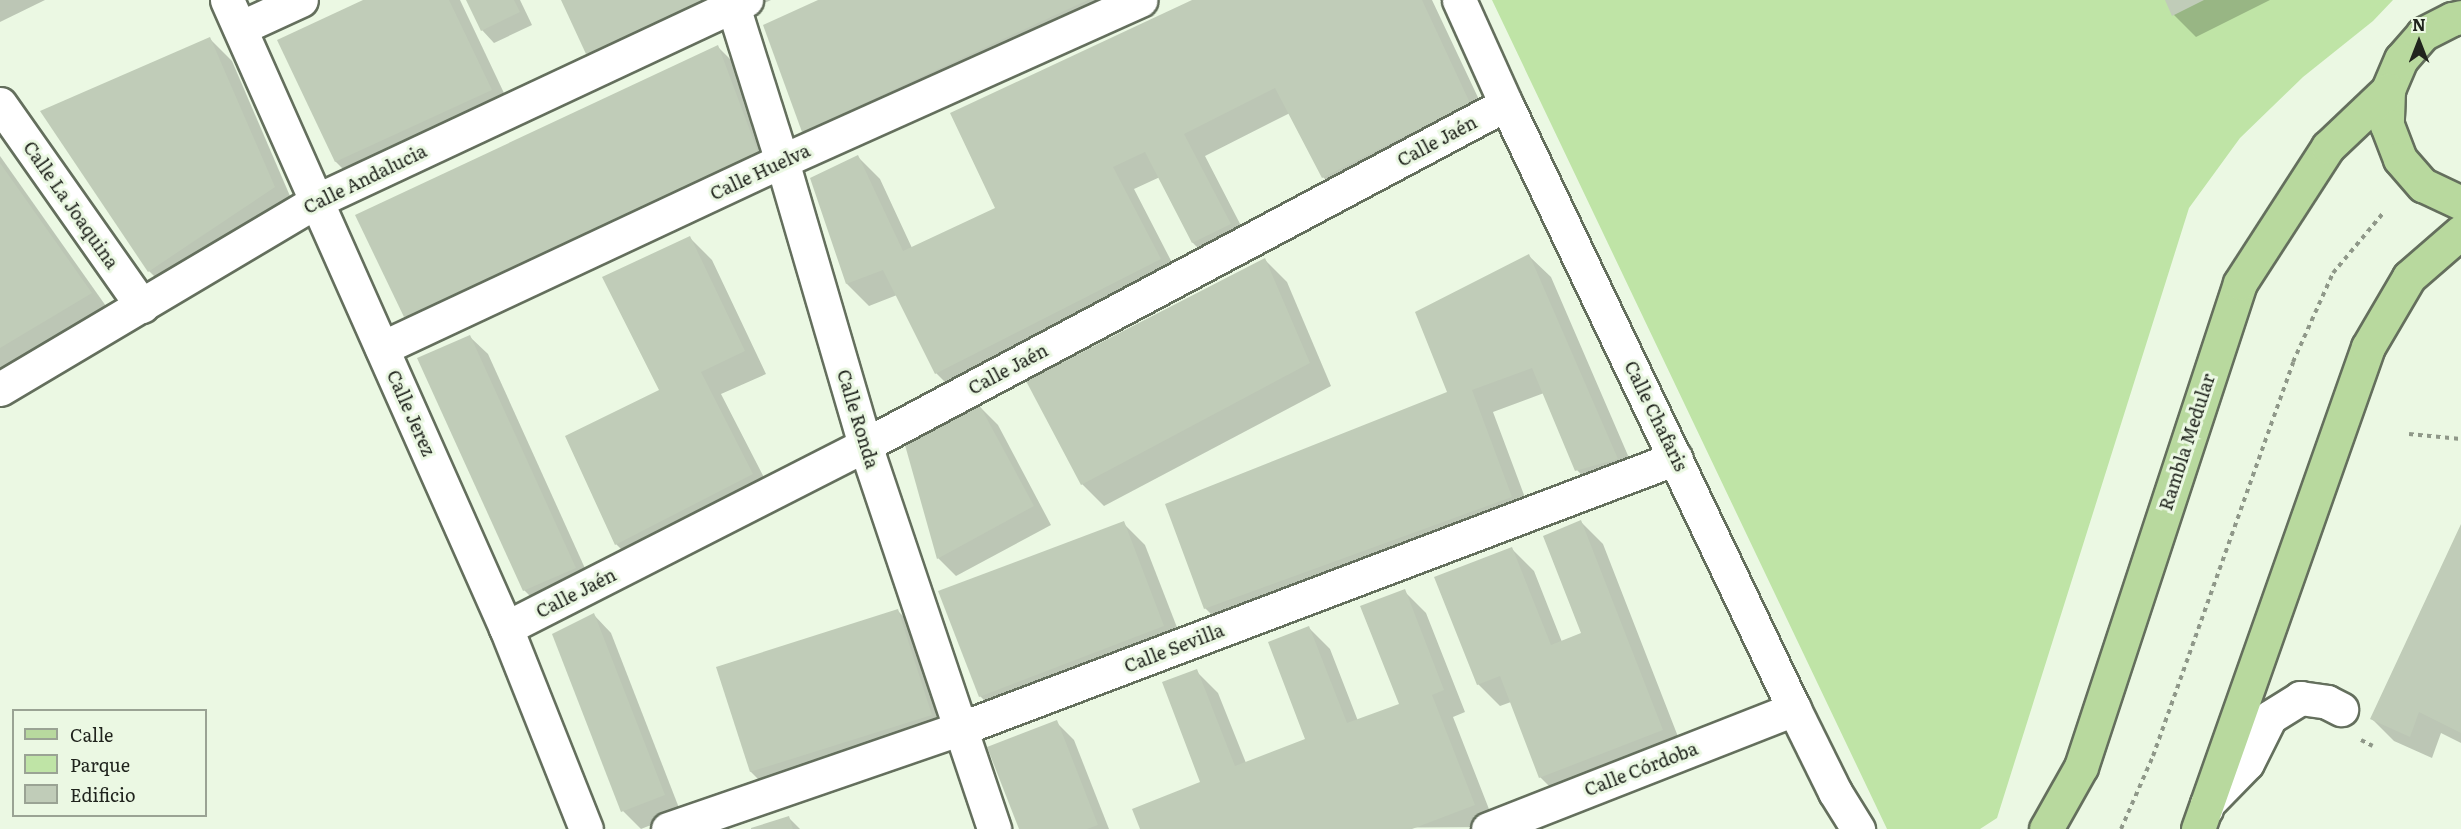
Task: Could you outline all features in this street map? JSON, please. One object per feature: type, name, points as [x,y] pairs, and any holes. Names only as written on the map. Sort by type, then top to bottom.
[{"type":"main road","points":[[2458,15],[2423,34],[2401,59],[2388,90],[2387,125],[2400,159],[2423,185],[2461,203]]},
{"type":"main road","name":"Rambla Medular","points":[[2046,829],[2081,767],[2240,283],[2328,147],[2388,90]]},
{"type":"main road","points":[[2203,821],[2368,347],[2409,277],[2461,232]]},
{"type":"street","points":[[233,14],[301,0]]},
{"type":"street","name":"Calle Huelva","points":[[382,348],[782,161],[1140,0]]},
{"type":"street","name":"Calle Chafaris","points":[[1459,0],[1506,104],[1794,709],[1834,792],[1858,829]]},
{"type":"street","name":"Calle Ronda","points":[[740,3],[782,161],[865,445],[962,728],[994,829]]},
{"type":"street","name":"Calle Andalucia","points":[[0,389],[316,201],[740,3]]},
{"type":"street","name":"Calle Jerez","points":[[233,14],[506,628],[586,829]]},
{"type":"street","name":"Calle La Joaquina","points":[[0,104],[142,306]]},
{"type":"street","name":"Calle Jaén","points":[[506,628],[865,445],[1506,104]]},
{"type":"street","name":"Calle Sevilla","points":[[668,829],[962,728],[1676,458]]},
{"type":"street","points":[[2203,821],[2247,763],[2270,717],[2300,698],[2327,702],[2341,709]]},
{"type":"street","name":"Calle Córdoba","points":[[1488,829],[1794,709]]},
{"type":"path","points":[[2121,829],[2153,756],[2293,362],[2333,273],[2384,212]]},
{"type":"path","points":[[2409,434],[2461,439]]},
{"type":"green space","points":[[1492,0],[2393,0],[2373,21],[2303,77],[2240,138],[2189,208],[1997,818],[1980,829],[1887,829]]},
{"type":"building","points":[[363,0],[449,0],[492,90],[335,162],[277,40]]},
{"type":"building","points":[[466,0],[514,0],[520,12],[481,31]]},
{"type":"building","points":[[561,0],[702,0],[586,54]]},
{"type":"building","points":[[818,0],[1088,0],[802,132],[763,25]]},
{"type":"building","points":[[1192,0],[1422,0],[1470,103],[1322,178],[1275,88],[1184,134],[1231,224],[1192,243],[1145,152],[1113,167],[1161,259],[935,374],[883,270],[846,284],[810,178],[858,155],[903,251],[995,208],[950,113]]},
{"type":"building","points":[[2165,0],[2204,0],[2172,16]]},
{"type":"building","points":[[210,37],[275,187],[148,272],[40,111]]},
{"type":"building","points":[[718,45],[758,152],[404,317],[355,215]]},
{"type":"building","points":[[0,163],[92,293],[0,348]]},
{"type":"building","points":[[690,236],[745,351],[701,372],[753,474],[615,545],[565,436],[659,390],[602,277]]},
{"type":"building","points":[[1529,254],[1618,459],[1575,471],[1532,368],[1472,390],[1512,497],[1204,609],[1165,504],[1447,392],[1415,312]]},
{"type":"building","points":[[1265,258],[1310,363],[1081,485],[1026,381]]},
{"type":"building","points":[[470,335],[576,568],[523,591],[417,358]]},
{"type":"building","points":[[980,406],[1034,506],[937,559],[905,445]]},
{"type":"building","points":[[1581,520],[1663,730],[1539,778],[1500,676],[1477,685],[1434,577],[1512,547],[1551,645],[1581,633],[1543,536]]},
{"type":"building","points":[[1124,521],[1164,626],[979,697],[938,591]]},
{"type":"building","points":[[2461,524],[2461,733],[2419,712],[2410,737],[2370,719]]},
{"type":"building","points":[[1405,589],[1444,690],[1432,695],[1475,805],[1412,829],[1140,829],[1132,809],[1200,782],[1162,682],[1197,669],[1235,766],[1305,739],[1268,642],[1309,626],[1347,723],[1399,704],[1360,606]]},
{"type":"building","points":[[898,609],[932,715],[750,772],[716,667]]},
{"type":"building","points":[[594,613],[665,795],[621,812],[552,634]]},
{"type":"building","points":[[1057,720],[1098,825],[1087,829],[1019,829],[987,747]]},
{"type":"building","points":[[789,816],[793,829],[751,829],[751,828]]}]
